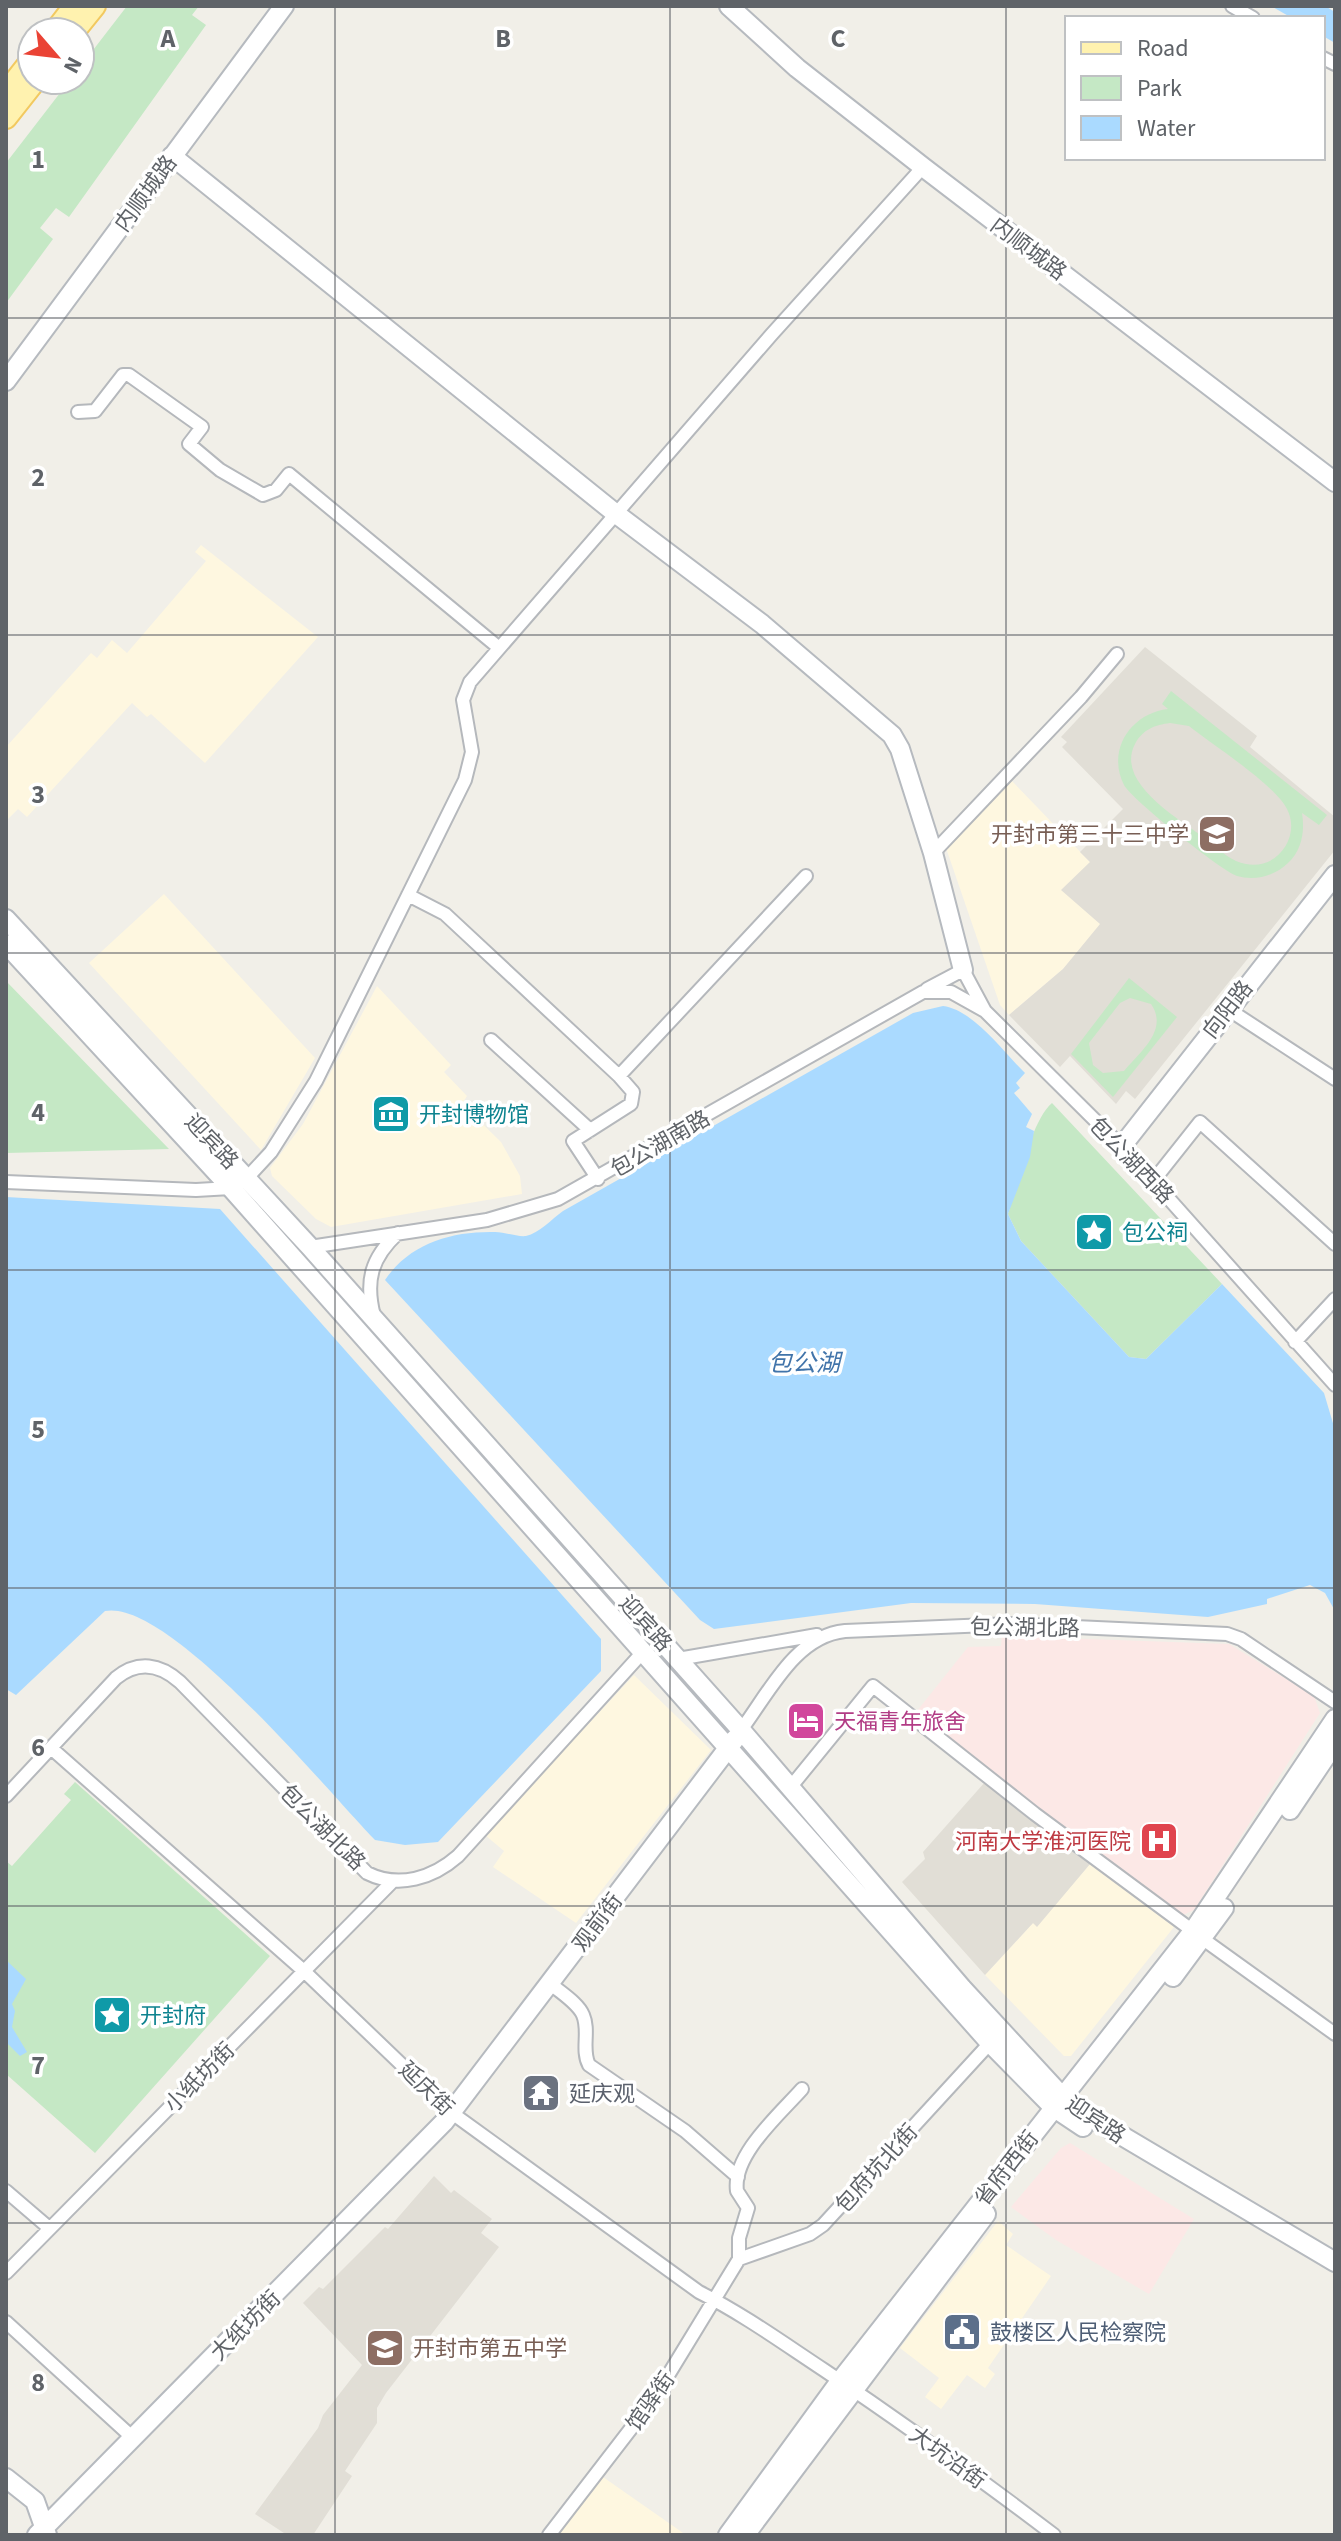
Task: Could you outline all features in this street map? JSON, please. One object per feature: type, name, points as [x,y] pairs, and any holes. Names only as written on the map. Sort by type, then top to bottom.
[{"type":"main road","points":[[6,118],[23,96]]},
{"type":"street","name":"内顺城路","points":[[6,381],[284,6]]},
{"type":"street","name":"内顺城路","points":[[729,6],[797,68],[923,167],[1335,482]]},
{"type":"street","points":[[1232,6],[1250,16]]},
{"type":"street","points":[[172,156],[615,513],[762,624],[892,735],[900,749],[933,853],[963,970]]},
{"type":"street","points":[[6,1182],[196,1190],[239,1183],[271,1152],[316,1081],[470,765],[471,734],[464,706],[465,693],[498,647],[923,167]]},
{"type":"street","points":[[78,412],[95,411],[123,375],[129,375],[202,427],[189,444],[220,470],[263,495],[276,490],[289,474],[498,647]]},
{"type":"street","points":[[933,853],[1081,697],[1117,654]]},
{"type":"street","name":"向阳路","points":[[1126,1150],[1335,875]]},
{"type":"street","points":[[619,1076],[806,876]]},
{"type":"street","name":"向阳路","points":[[1126,1150],[1335,893]]},
{"type":"street","points":[[408,895],[445,914],[631,1088],[634,1098],[573,1141],[598,1179]]},
{"type":"street","name":"迎宾路","points":[[6,919],[239,1183],[642,1653],[789,1789],[1062,2106],[1335,2262]]},
{"type":"street","name":"迎宾路","points":[[6,944],[239,1183],[310,1247],[678,1659],[736,1738],[990,2043],[1062,2106],[1335,2276]]},
{"type":"street","name":"包公湖南路","points":[[310,1247],[517,1214],[598,1179],[963,970]]},
{"type":"street","name":"包公湖西路","points":[[963,970],[985,1011],[1126,1150],[1335,1385]]},
{"type":"street","points":[[923,992],[951,992],[985,1011]]},
{"type":"street","points":[[1237,1015],[1335,1079]]},
{"type":"street","points":[[491,1040],[590,1130]]},
{"type":"street","points":[[1154,1180],[1200,1122],[1335,1244]]},
{"type":"street","points":[[375,1320],[368,1295],[371,1272],[382,1250],[401,1231]]},
{"type":"street","points":[[1295,1342],[1335,1299]]},
{"type":"street","name":"包公湖北路","points":[[678,1659],[828,1633],[1012,1624],[1227,1634],[1241,1639],[1335,1702]]},
{"type":"street","points":[[736,1738],[803,1648],[828,1633]]},
{"type":"street","name":"包公湖北路","points":[[6,1796],[121,1674],[140,1666],[160,1669],[180,1682],[367,1873],[393,1881],[426,1877],[458,1856],[642,1653]]},
{"type":"street","points":[[789,1789],[873,1686],[1035,1814],[1335,2034]]},
{"type":"street","name":"省府西街","points":[[1198,1935],[1335,1719]]},
{"type":"street","name":"观前街","points":[[452,2113],[736,1738]]},
{"type":"street","name":"省府西街","points":[[728,2535],[1198,1935],[1335,1743]]},
{"type":"street","name":"延庆街","points":[[51,1748],[305,1972],[452,2113],[713,2299],[846,2385]]},
{"type":"street","name":"小纸坊街","points":[[6,2273],[48,2227],[393,1881]]},
{"type":"street","points":[[551,1984],[585,2018],[585,2058],[589,2065],[685,2131],[738,2177]]},
{"type":"street","name":"包府坑北街","points":[[739,2259],[810,2234],[823,2225],[990,2043]]},
{"type":"street","points":[[739,2259],[739,2238],[748,2208],[737,2191],[738,2177],[748,2154],[802,2089]]},
{"type":"street","name":"大纸坊街","points":[[41,2533],[452,2113]]},
{"type":"street","points":[[6,2191],[48,2227]]},
{"type":"street","name":"馆驿街","points":[[549,2535],[653,2400],[739,2259]]},
{"type":"street","points":[[6,2322],[133,2438]]},
{"type":"street","name":"省府西街","points":[[745,2535],[846,2385]]},
{"type":"street","name":"大坑沿街","points":[[846,2385],[958,2462],[1054,2535]]},
{"type":"street","points":[[6,2478],[35,2501],[41,2533]]},
{"type":"street","points":[[6,2492],[24,2505],[41,2533]]},
{"type":"shaded area","points":[[201,545],[318,637],[205,763],[151,714],[147,717],[132,703],[27,817],[18,809],[6,821],[6,747],[91,653],[97,658],[112,640],[127,653],[206,561],[195,552]]},
{"type":"shaded area","name":"开封市第三十三中学","points":[[1145,647],[1257,736],[1250,747],[1335,817],[1335,850],[1135,1099],[1126,1091],[1116,1104],[1070,1056],[1060,1067],[1009,1015],[1063,969],[1100,924],[1061,890],[1090,862],[1080,852],[1123,809],[1062,747],[1067,742],[1061,737]]},
{"type":"shaded area","points":[[1010,779],[1090,862],[1101,924],[1063,969],[1009,1015],[1000,1005],[945,845]]},
{"type":"shaded area","points":[[164,894],[315,1058],[261,1150],[89,963]]},
{"type":"shaded area","name":"开封博物馆","points":[[377,986],[451,1065],[444,1072],[467,1096],[462,1104],[501,1142],[520,1176],[522,1194],[331,1227],[316,1219],[272,1176],[270,1168],[303,1124]]},
{"type":"shaded area","name":"河南大学淮河医院","points":[[1002,1636],[1229,1644],[1314,1696],[1320,1713],[1194,1910],[1181,1916],[990,1773],[917,1711],[968,1647],[1001,1646]]},
{"type":"shaded area","points":[[634,1675],[711,1750],[576,1923],[493,1867],[504,1851],[485,1835]]},
{"type":"shaded area","points":[[985,1782],[1090,1864],[1037,1927],[1033,1923],[985,1975],[902,1882],[925,1859],[923,1852]]},
{"type":"shaded area","points":[[1090,1864],[1174,1927],[1071,2056],[1064,2056],[985,1975],[1033,1923],[1037,1926]]},
{"type":"shaded area","points":[[1070,2143],[1194,2219],[1149,2294],[1056,2240],[1011,2207],[1061,2148]]},
{"type":"shaded area","name":"开封市第五中学","points":[[434,2176],[451,2193],[454,2190],[492,2219],[481,2233],[499,2247],[386,2393],[377,2408],[377,2423],[345,2471],[352,2476],[313,2535],[287,2535],[255,2514],[318,2428],[323,2415],[362,2365],[303,2303],[319,2287],[323,2289],[385,2227],[388,2229]]},
{"type":"shaded area","name":"鼓楼区人民检察院","points":[[998,2221],[1013,2234],[1006,2245],[1051,2276],[988,2368],[995,2374],[985,2388],[967,2375],[941,2409],[925,2397],[939,2378],[900,2348]]},
{"type":"shaded area","points":[[603,2477],[686,2535],[557,2535]]},
{"type":"green space","points":[[127,6],[199,6],[192,15],[206,25],[69,217],[56,208],[40,228],[53,239],[6,303],[6,163],[58,96],[96,96],[96,46]]},
{"type":"green space","points":[[1171,691],[1327,815],[1319,825],[1302,813],[1303,833],[1299,846],[1293,858],[1283,867],[1258,878],[1237,876],[1178,834],[1124,785],[1118,758],[1126,735],[1143,718],[1168,709],[1162,704]],"holes":[[[1159,725],[1189,726],[1257,777],[1287,809],[1291,819],[1289,840],[1284,849],[1268,862],[1246,864],[1227,856],[1154,800],[1142,787],[1131,759],[1138,739]]]},
{"type":"green space","points":[[1129,978],[1177,1017],[1113,1097],[1071,1054]],"holes":[[[1130,998],[1151,1004],[1156,1014],[1155,1032],[1124,1071],[1103,1073],[1093,1065],[1089,1043],[1120,1003]]]},
{"type":"green space","points":[[6,981],[169,1149],[6,1153]]},
{"type":"green space","name":"包公祠","points":[[1052,1103],[1222,1284],[1146,1359],[1129,1357],[1021,1241],[1008,1214],[1031,1138]]},
{"type":"green space","name":"开封府","points":[[75,1782],[270,1956],[95,2153],[6,2074],[6,1861],[12,1866],[71,1800],[64,1794]]},
{"type":"water","points":[[1271,6],[1325,6],[1335,12],[1335,43],[1325,37],[1325,16],[1288,16]]},
{"type":"water","name":"包公湖","points":[[943,1006],[955,1009],[977,1023],[1025,1073],[1016,1083],[1020,1088],[1014,1093],[1032,1114],[1026,1127],[1034,1131],[1030,1157],[1008,1214],[1021,1241],[1129,1357],[1146,1359],[1222,1284],[1324,1393],[1335,1430],[1335,1611],[1325,1593],[1310,1585],[1267,1599],[1267,1604],[1208,1617],[1035,1604],[911,1603],[714,1629],[700,1620],[385,1280],[395,1267],[419,1248],[448,1237],[479,1232],[531,1234],[563,1211],[913,1013]]},
{"type":"water","points":[[6,1197],[220,1209],[601,1639],[601,1671],[438,1842],[405,1845],[375,1840],[247,1703],[168,1635],[133,1615],[105,1611],[16,1695],[6,1689]]},
{"type":"water","points":[[6,1960],[26,1979],[12,2004],[15,2011],[12,2027],[27,2052],[20,2056],[6,2042]]},
{"type":"place","name":"开封市第三十三中学","points":[[1217,834]]},
{"type":"place","name":"开封博物馆","points":[[391,1114]]},
{"type":"place","name":"包公祠","points":[[1094,1232]]},
{"type":"place","name":"天福青年旅舍","points":[[806,1721]]},
{"type":"place","name":"河南大学淮河医院","points":[[1159,1841]]},
{"type":"place","name":"开封府","points":[[112,2015]]},
{"type":"place","name":"延庆观","points":[[541,2093]]},
{"type":"place","name":"鼓楼区人民检察院","points":[[962,2332]]},
{"type":"place","name":"开封市第五中学","points":[[385,2348]]}]
